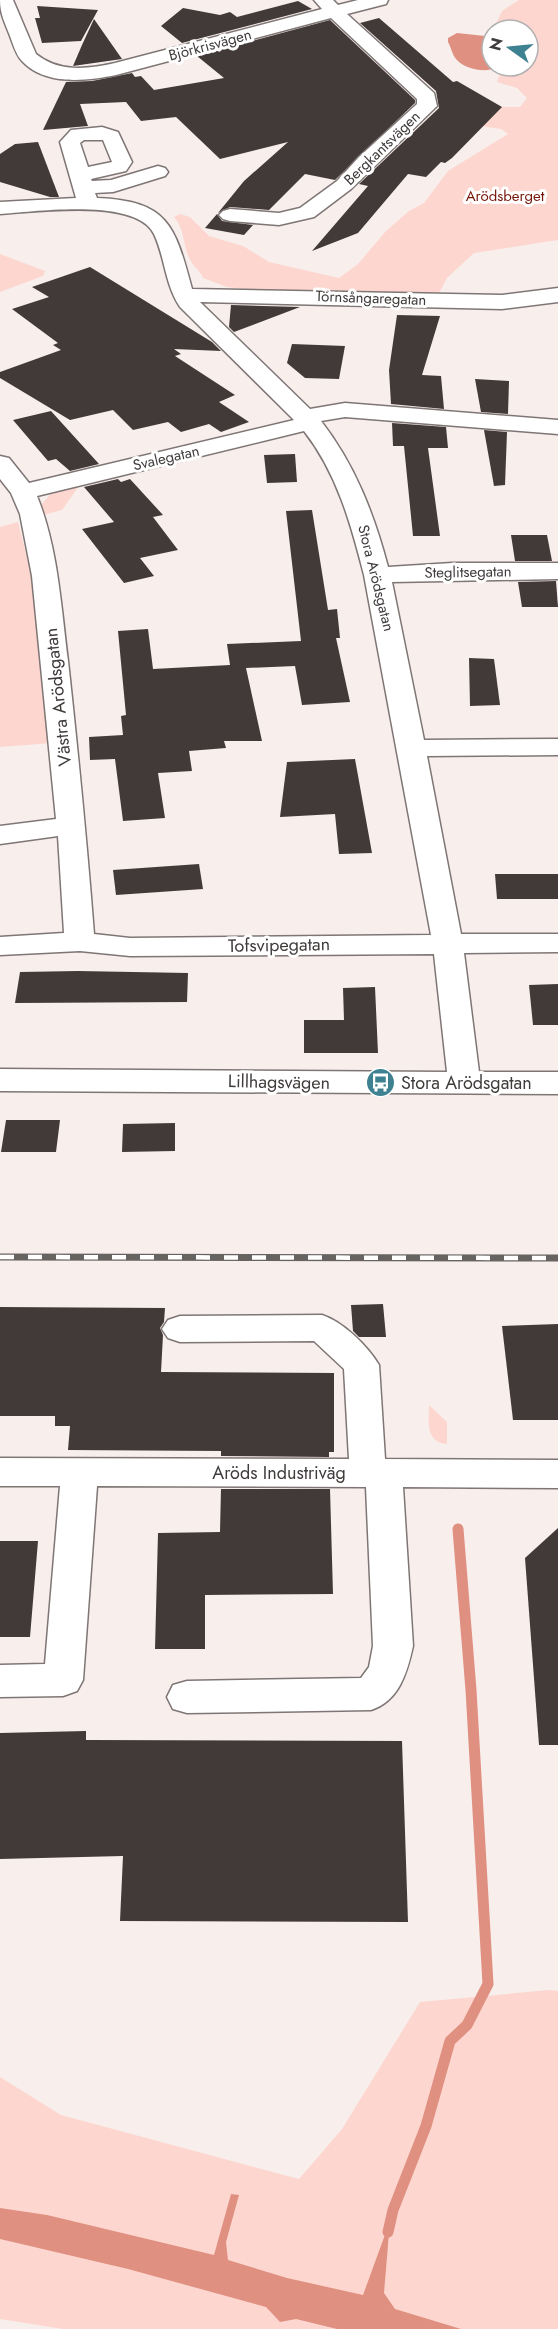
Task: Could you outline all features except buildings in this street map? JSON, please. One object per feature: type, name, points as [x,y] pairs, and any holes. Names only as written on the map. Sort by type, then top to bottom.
[{"type":"street","name":"Björkrisvägen","points":[[4,0],[28,57],[39,67],[57,72],[101,72],[328,6],[379,0]]},
{"type":"street","name":"Bergkantsvägen","points":[[230,215],[279,219],[307,213],[344,185],[366,161],[428,106],[427,97],[328,6]]},
{"type":"street","points":[[0,208],[113,186],[158,172]]},
{"type":"street","name":"Stora Arödsgatan","points":[[82,193],[134,210],[155,220],[166,240],[183,295],[206,323],[307,420],[333,456],[358,508],[372,546],[448,943],[464,1083]]},
{"type":"street","name":"Törnsångaregatan","points":[[183,295],[502,302],[558,295]]},
{"type":"street","name":"Svalegatan","points":[[23,492],[345,410],[558,427]]},
{"type":"street","name":"Västra Arödsgatan","points":[[0,463],[23,492],[32,514],[45,576],[71,826],[80,942]]},
{"type":"street","name":"Steglitsegatan","points":[[378,575],[452,571],[558,571]]},
{"type":"street","points":[[412,748],[558,747]]},
{"type":"street","points":[[0,835],[71,826]]},
{"type":"street","name":"Tofsvipegatan","points":[[0,946],[80,942],[130,947],[558,943]]},
{"type":"street","name":"Lillhagsvägen","points":[[0,1080],[558,1083]]},
{"type":"street","points":[[180,1329],[322,1328],[361,1365],[376,1474],[393,1646],[388,1672],[371,1694],[187,1697]]},
{"type":"street","name":"Aröds Industriväg","points":[[0,1472],[558,1474]]},
{"type":"street","points":[[0,1681],[63,1680],[80,1472]]},
{"type":"green space","name":"Arödsberget","points":[[519,0],[558,0],[558,240],[474,253],[447,278],[438,295],[263,291],[227,287],[203,278],[189,257],[178,222],[174,217],[180,214],[190,217],[209,236],[243,246],[269,262],[339,278],[358,264],[386,231],[409,211],[424,203],[448,171],[508,134],[501,129],[481,126],[498,107],[520,107],[527,98],[517,88],[497,82],[498,78],[540,78],[540,18],[499,18],[502,11]]},
{"type":"green space","points":[[0,254],[45,271],[43,276],[0,292]]},
{"type":"green space","points":[[81,483],[62,510],[43,515],[42,504],[54,490]]},
{"type":"green space","points":[[18,522],[44,626],[52,743],[0,747],[0,527]]},
{"type":"green space","points":[[429,1405],[447,1422],[447,1444],[435,1439],[432,1435],[429,1424]]},
{"type":"green space","points":[[558,1991],[558,2329],[63,2329],[0,2319],[0,2077],[61,2115],[299,2179],[342,2129],[420,2002]]},
{"type":"shaded area","points":[[457,33],[480,35],[480,69],[460,62],[455,57],[448,38]]},
{"type":"shaded area","points":[[231,2194],[239,2195],[226,2242],[228,2260],[287,2278],[363,2295],[390,2221],[384,2293],[395,2309],[461,2329],[337,2329],[296,2319],[280,2322],[266,2307],[128,2269],[0,2239],[0,2208],[47,2215],[214,2255]]},
{"type":"waterway","points":[[388,2232],[393,2210],[426,2126],[450,2041],[467,2025],[488,1984],[471,1690],[458,1529]]},
{"type":"railway","points":[[0,1257],[558,1258]]},
{"type":"place","name":"Stora Arödsgatan","points":[[380,1083]]}]
